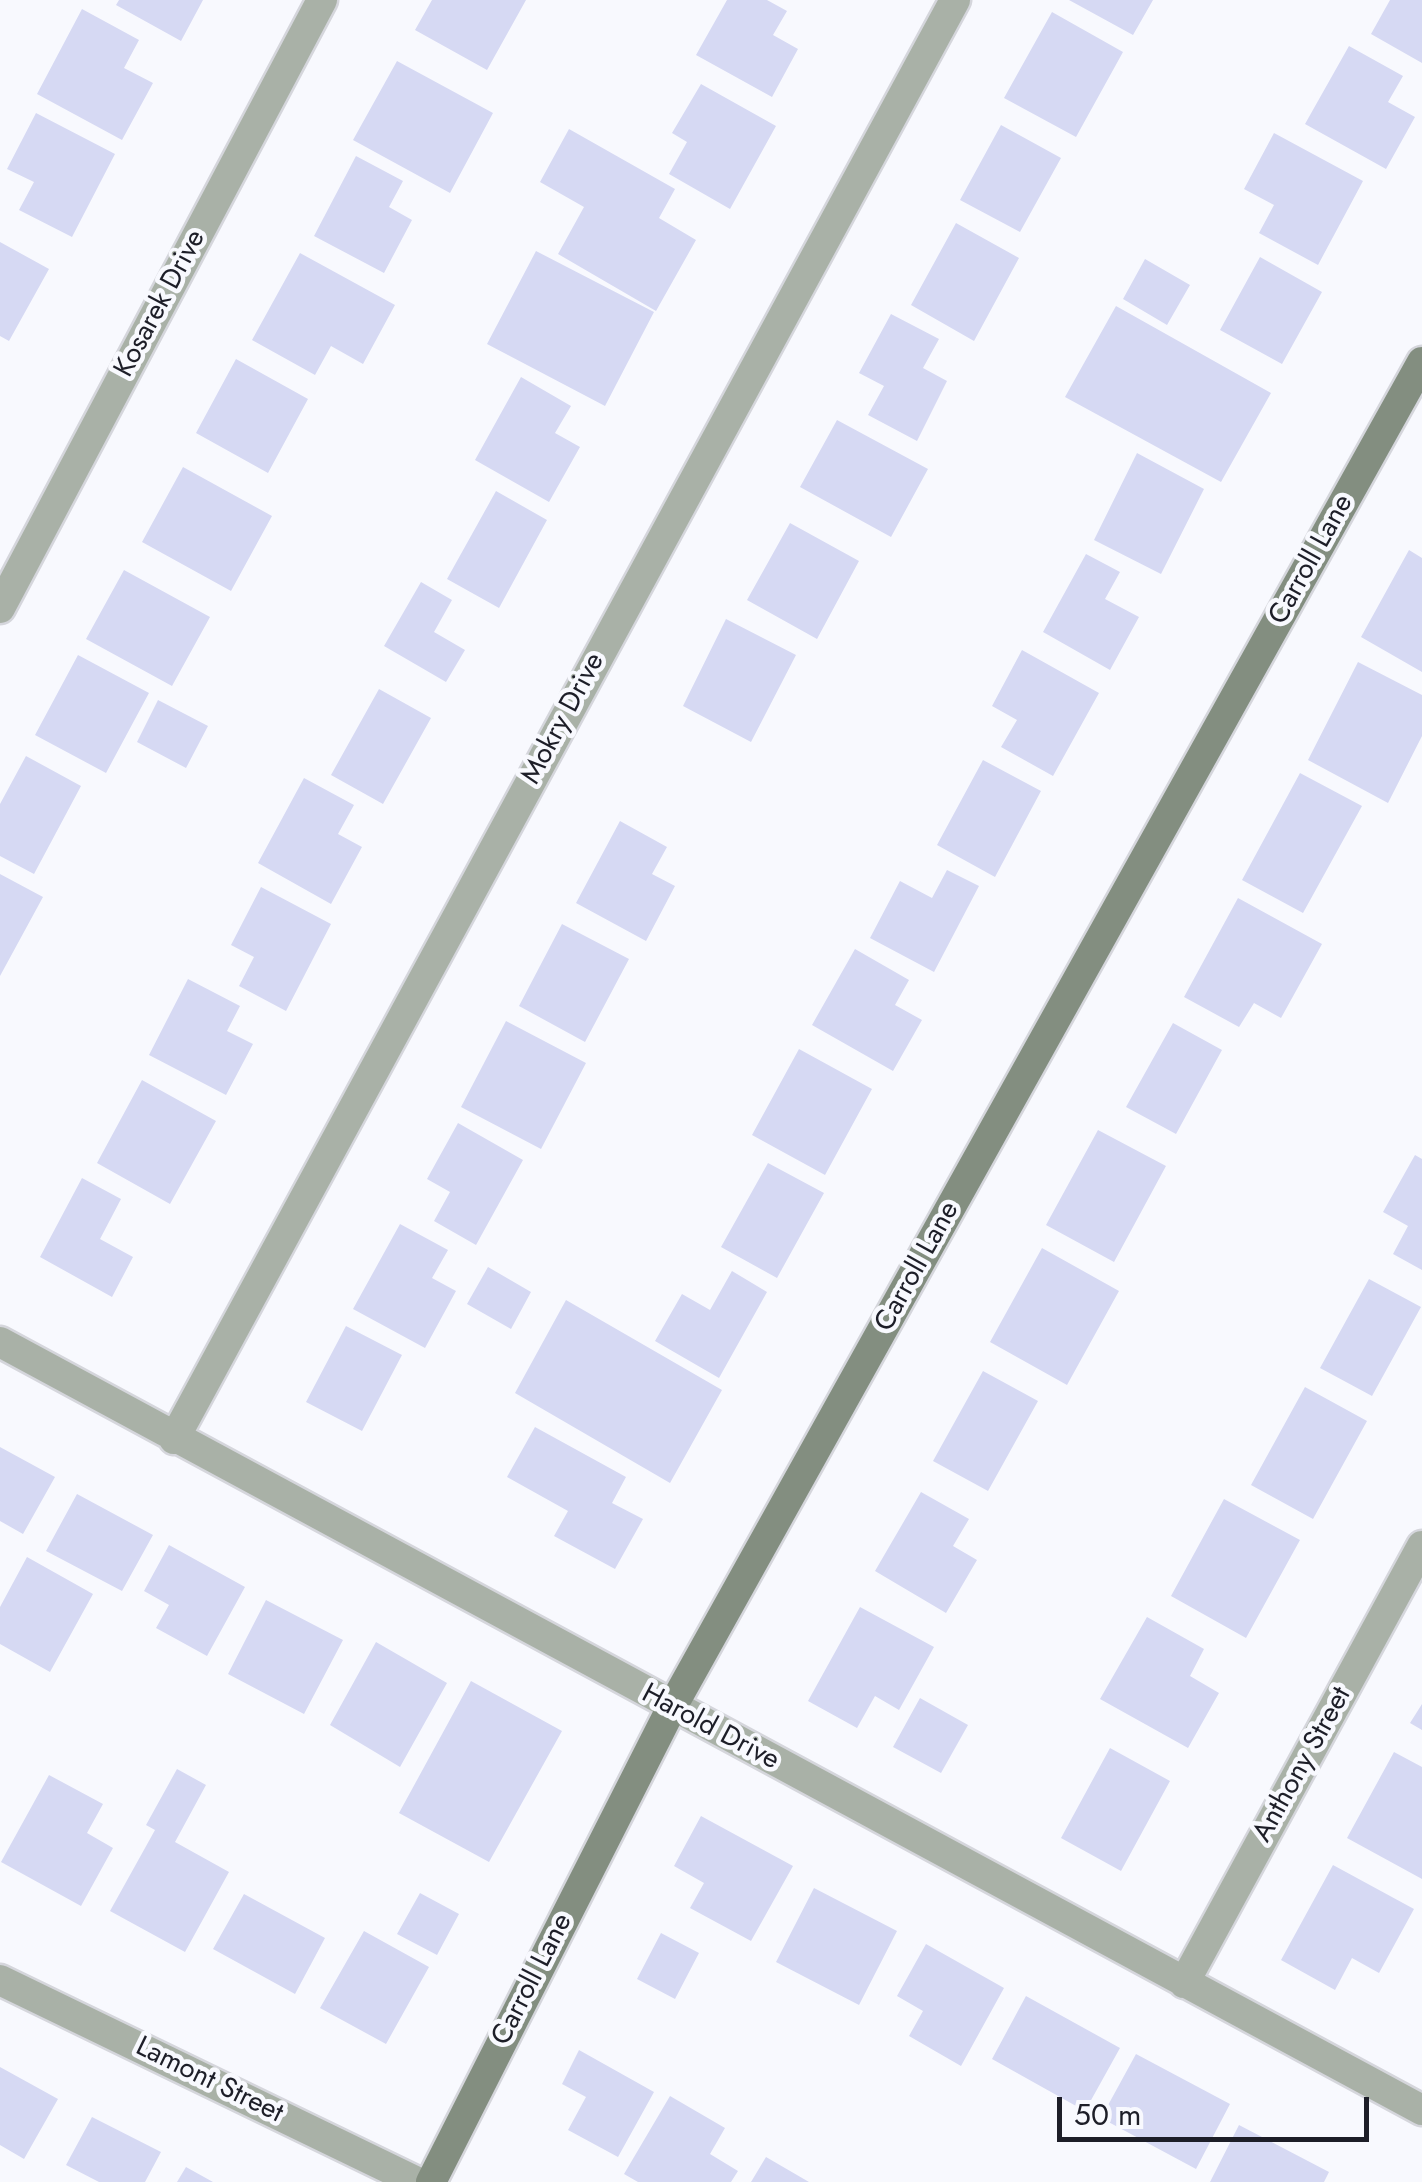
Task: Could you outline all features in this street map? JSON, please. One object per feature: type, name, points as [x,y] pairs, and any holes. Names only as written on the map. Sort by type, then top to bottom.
[{"type":"street","name":"Kosarek Drive","points":[[0,608],[322,0]]},
{"type":"street","name":"Mokry Drive","points":[[174,1438],[955,0]]},
{"type":"street","name":"Carroll Lane","points":[[431,2182],[672,1708],[1422,362]]},
{"type":"street","name":"Harold Drive","points":[[0,1342],[1422,2110]]},
{"type":"street","name":"Anthony Street","points":[[1184,1983],[1422,1546]]},
{"type":"street","name":"Lamont Street","points":[[0,1980],[418,2182]]},
{"type":"building","points":[[119,0],[203,0],[181,41],[116,5]]},
{"type":"building","points":[[432,0],[526,0],[487,70],[415,30]]},
{"type":"building","points":[[727,0],[767,0],[787,11],[773,35],[798,49],[772,97],[696,55]]},
{"type":"building","points":[[1069,0],[1153,0],[1133,35]]},
{"type":"building","points":[[1390,0],[1422,0],[1422,63],[1371,34]]},
{"type":"building","points":[[82,9],[139,40],[124,68],[153,83],[122,140],[37,94]]},
{"type":"building","points":[[1052,12],[1123,52],[1076,137],[1004,98]]},
{"type":"building","points":[[1349,46],[1403,76],[1388,102],[1415,117],[1386,169],[1305,124]]},
{"type":"building","points":[[397,61],[493,113],[450,193],[353,140]]},
{"type":"building","points":[[701,84],[776,126],[730,209],[669,174],[687,142],[672,133]]},
{"type":"building","points":[[36,113],[115,154],[72,237],[19,210],[34,182],[7,169]]},
{"type":"building","points":[[1001,125],[1061,158],[1020,232],[960,200]]},
{"type":"building","points":[[569,129],[675,189],[659,218],[696,240],[656,311],[558,254],[584,207],[540,182]]},
{"type":"building","points":[[1274,133],[1363,181],[1318,265],[1259,233],[1274,205],[1244,189]]},
{"type":"building","points":[[356,156],[403,181],[389,207],[412,220],[384,273],[314,236]]},
{"type":"building","points":[[956,223],[1019,258],[974,341],[911,305]]},
{"type":"building","points":[[0,242],[49,269],[9,341],[0,336]]},
{"type":"building","points":[[536,251],[654,312],[605,406],[487,344]]},
{"type":"building","points":[[300,253],[395,305],[363,364],[331,346],[315,375],[252,340]]},
{"type":"building","points":[[1260,257],[1322,292],[1282,364],[1220,330]]},
{"type":"building","points":[[1145,259],[1190,285],[1167,325],[1123,299]]},
{"type":"building","points":[[1116,306],[1271,393],[1221,482],[1065,397]]},
{"type":"building","points":[[891,314],[939,339],[923,368],[947,381],[917,441],[868,415],[884,386],[859,373]]},
{"type":"building","points":[[236,359],[308,399],[268,473],[196,433]]},
{"type":"building","points":[[521,377],[571,406],[555,433],[580,447],[549,502],[475,460]]},
{"type":"building","points":[[837,420],[928,469],[891,537],[800,487]]},
{"type":"building","points":[[1137,453],[1204,489],[1161,574],[1094,540]]},
{"type":"building","points":[[183,467],[272,516],[231,591],[142,542]]},
{"type":"building","points":[[496,491],[547,520],[499,608],[447,579]]},
{"type":"building","points":[[790,523],[859,561],[817,639],[747,600]]},
{"type":"building","points":[[1409,550],[1422,558],[1422,672],[1361,637]]},
{"type":"building","points":[[1086,554],[1120,572],[1105,599],[1139,617],[1110,670],[1043,632]]},
{"type":"building","points":[[124,570],[210,617],[172,686],[86,639]]},
{"type":"building","points":[[421,582],[452,600],[434,632],[465,650],[446,682],[384,646]]},
{"type":"building","points":[[726,619],[796,655],[751,742],[683,706]]},
{"type":"building","points":[[1022,650],[1099,693],[1053,776],[1001,747],[1017,720],[992,706]]},
{"type":"building","points":[[78,655],[149,693],[106,773],[35,735]]},
{"type":"building","points":[[1358,662],[1422,695],[1422,736],[1388,803],[1308,760]]},
{"type":"building","points":[[379,689],[431,718],[383,804],[331,775]]},
{"type":"building","points":[[158,700],[208,726],[186,768],[137,742]]},
{"type":"building","points":[[26,756],[81,786],[34,874],[0,856],[0,804]]},
{"type":"building","points":[[983,760],[1041,791],[995,877],[937,845]]},
{"type":"building","points":[[1300,773],[1362,806],[1303,913],[1242,880]]},
{"type":"building","points":[[304,778],[354,805],[338,834],[362,847],[331,904],[258,863]]},
{"type":"building","points":[[620,821],[667,847],[652,874],[675,886],[646,941],[576,903]]},
{"type":"building","points":[[947,870],[979,886],[934,972],[870,938],[900,881],[932,898]]},
{"type":"building","points":[[0,874],[43,897],[0,976]]},
{"type":"building","points":[[261,887],[331,924],[286,1011],[239,986],[254,957],[231,945]]},
{"type":"building","points":[[1238,898],[1322,944],[1281,1018],[1254,1003],[1239,1027],[1184,997]]},
{"type":"building","points":[[562,924],[629,959],[585,1042],[519,1006]]},
{"type":"building","points":[[855,949],[909,980],[895,1005],[922,1020],[893,1071],[812,1025]]},
{"type":"building","points":[[188,979],[240,1006],[227,1031],[253,1044],[226,1095],[149,1055]]},
{"type":"building","points":[[506,1021],[586,1063],[541,1149],[461,1107]]},
{"type":"building","points":[[1173,1023],[1222,1050],[1176,1134],[1126,1107]]},
{"type":"building","points":[[799,1049],[872,1089],[825,1175],[752,1135]]},
{"type":"building","points":[[142,1080],[216,1121],[170,1204],[97,1163]]},
{"type":"building","points":[[458,1123],[523,1160],[476,1245],[434,1221],[450,1192],[427,1179]]},
{"type":"building","points":[[1098,1130],[1166,1166],[1114,1262],[1046,1225]]},
{"type":"building","points":[[1415,1155],[1422,1159],[1422,1270],[1393,1254],[1408,1226],[1383,1212]]},
{"type":"building","points":[[768,1163],[824,1193],[777,1278],[721,1247]]},
{"type":"building","points":[[82,1178],[121,1199],[100,1239],[133,1257],[112,1297],[40,1257]]},
{"type":"building","points":[[400,1224],[448,1250],[432,1278],[456,1291],[425,1348],[353,1309]]},
{"type":"building","points":[[1042,1248],[1119,1291],[1067,1385],[990,1342]]},
{"type":"building","points":[[488,1267],[531,1292],[511,1329],[467,1304]]},
{"type":"building","points":[[732,1271],[767,1292],[719,1378],[655,1341],[682,1294],[710,1310]]},
{"type":"building","points":[[1369,1279],[1421,1307],[1372,1396],[1320,1368]]},
{"type":"building","points":[[566,1300],[722,1390],[670,1483],[515,1393]]},
{"type":"building","points":[[346,1326],[402,1355],[362,1431],[306,1402]]},
{"type":"building","points":[[983,1371],[1038,1401],[988,1491],[933,1461]]},
{"type":"building","points":[[1305,1387],[1367,1421],[1313,1519],[1251,1485]]},
{"type":"building","points":[[535,1427],[626,1477],[612,1503],[643,1519],[615,1569],[554,1536],[568,1511],[507,1477]]},
{"type":"building","points":[[0,1447],[55,1477],[23,1534],[0,1521]]},
{"type":"building","points":[[921,1492],[969,1519],[953,1546],[977,1560],[946,1613],[875,1571]]},
{"type":"building","points":[[77,1494],[153,1535],[122,1591],[46,1551]]},
{"type":"building","points":[[1224,1499],[1300,1540],[1246,1638],[1171,1596]]},
{"type":"building","points":[[169,1545],[245,1587],[207,1656],[156,1628],[169,1605],[144,1591]]},
{"type":"building","points":[[27,1557],[93,1594],[50,1672],[0,1644],[0,1607]]},
{"type":"building","points":[[266,1600],[343,1640],[304,1714],[228,1674]]},
{"type":"building","points":[[860,1607],[934,1647],[899,1710],[875,1696],[857,1728],[808,1701]]},
{"type":"building","points":[[1147,1617],[1204,1649],[1190,1676],[1219,1693],[1188,1748],[1100,1699]]},
{"type":"building","points":[[376,1642],[447,1683],[400,1767],[330,1725]]},
{"type":"building","points":[[471,1681],[562,1731],[489,1862],[399,1813]]},
{"type":"building","points":[[920,1698],[968,1725],[941,1773],[893,1747]]},
{"type":"building","points":[[1422,1704],[1422,1730],[1410,1723]]},
{"type":"building","points":[[1110,1748],[1170,1781],[1121,1871],[1061,1838]]},
{"type":"building","points":[[1394,1752],[1422,1767],[1422,1879],[1347,1838]]},
{"type":"building","points":[[177,1769],[206,1785],[175,1842],[229,1872],[185,1952],[110,1911],[155,1830],[146,1825]]},
{"type":"building","points":[[49,1775],[103,1804],[87,1833],[113,1848],[81,1906],[1,1862]]},
{"type":"building","points":[[701,1816],[793,1866],[751,1941],[690,1908],[704,1883],[674,1866]]},
{"type":"building","points":[[1333,1865],[1414,1909],[1379,1973],[1352,1958],[1335,1990],[1281,1960]]},
{"type":"building","points":[[814,1888],[897,1931],[859,2005],[776,1962]]},
{"type":"building","points":[[420,1893],[459,1914],[437,1955],[397,1934]]},
{"type":"building","points":[[244,1894],[325,1938],[295,1994],[213,1949]]},
{"type":"building","points":[[364,1931],[429,1967],[386,2044],[320,2008]]},
{"type":"building","points":[[661,1933],[699,1953],[675,1999],[637,1979]]},
{"type":"building","points":[[926,1944],[1004,1988],[961,2066],[909,2036],[923,2011],[897,1996]]},
{"type":"building","points":[[1026,1996],[1120,2048],[1085,2111],[992,2059]]},
{"type":"building","points":[[579,2050],[654,2092],[618,2157],[568,2130],[586,2097],[562,2084]]},
{"type":"building","points":[[1136,2054],[1230,2104],[1196,2169],[1101,2118]]},
{"type":"building","points":[[0,2067],[58,2099],[24,2159],[0,2145]]},
{"type":"building","points":[[670,2096],[725,2128],[710,2154],[738,2171],[731,2182],[638,2182],[624,2174]]},
{"type":"building","points":[[92,2117],[161,2152],[145,2182],[99,2182],[66,2165]]},
{"type":"building","points":[[1239,2125],[1329,2172],[1324,2182],[1210,2182]]},
{"type":"building","points":[[766,2157],[809,2182],[751,2182]]},
{"type":"building","points":[[186,2167],[213,2182],[177,2182]]}]
